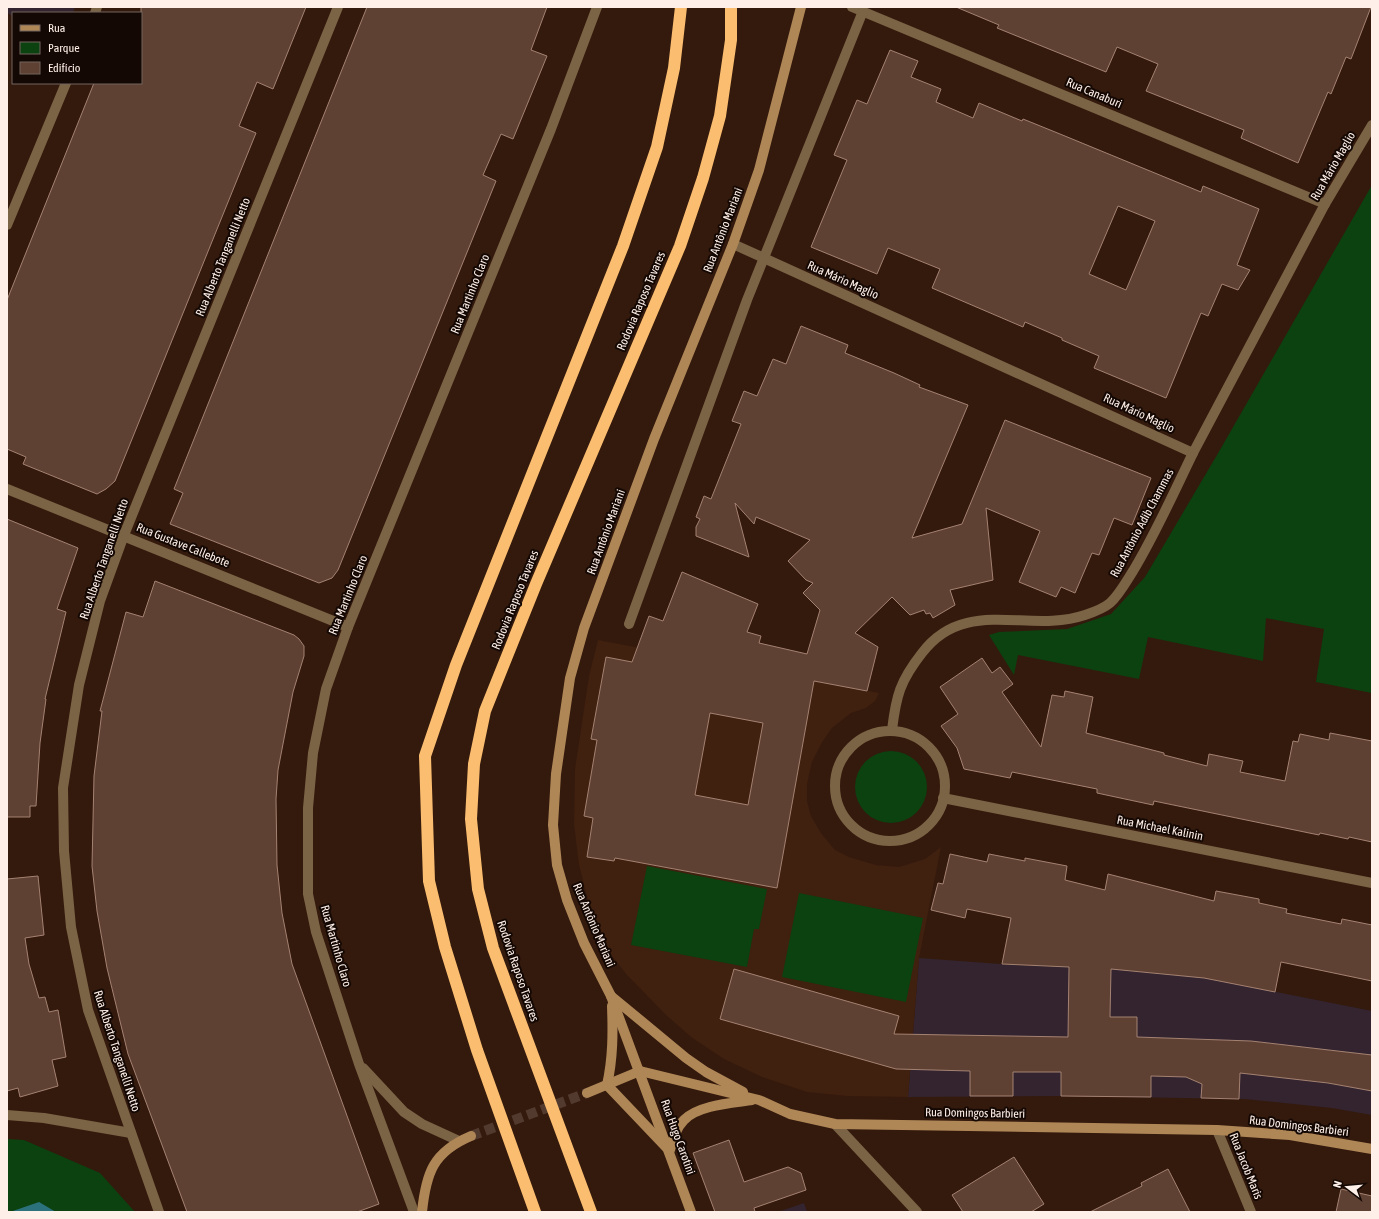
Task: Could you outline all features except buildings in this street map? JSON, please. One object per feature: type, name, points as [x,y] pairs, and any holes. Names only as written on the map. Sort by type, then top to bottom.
[{"type":"highway","points":[[535,1212],[482,1064],[445,947],[429,881],[425,756],[456,665],[623,246],[652,161],[674,68],[681,7]]},
{"type":"highway","name":"Rodovia Raposo Tavares","points":[[590,1212],[493,948],[478,889],[471,820],[474,764],[486,711],[536,584],[680,246],[703,178],[720,116],[731,40],[731,7]]},
{"type":"main road","name":"Rua Antônio Mariani","points":[[640,1071],[611,996],[584,943],[567,900],[557,865],[553,825],[556,774],[561,732],[570,678],[584,628],[654,439],[733,244],[759,170],[801,7]]},
{"type":"main road","points":[[607,1085],[612,1061],[613,1040],[611,996]]},
{"type":"main road","points":[[611,996],[706,1072],[759,1100]]},
{"type":"main road","points":[[587,1093],[640,1071]]},
{"type":"main road","name":"Rua Domingos Barbieri","points":[[640,1071],[759,1100],[790,1114],[835,1124],[1217,1130],[1290,1135],[1372,1148]]},
{"type":"main road","name":"Rua Hugo Carotini","points":[[640,1071],[670,1150],[691,1212]]},
{"type":"main road","points":[[607,1085],[670,1150],[676,1131],[684,1119],[695,1112],[720,1105],[759,1100]]},
{"type":"main road","points":[[422,1212],[432,1166],[440,1156],[459,1141],[471,1136]]},
{"type":"street","name":"Rua Alberto Tanganelli Netto","points":[[159,1212],[88,1010],[71,927],[64,851],[63,788],[79,685],[100,601],[124,535],[338,7]]},
{"type":"street","name":"Rua Martinho Claro","points":[[414,1212],[359,1064],[316,932],[308,894],[308,808],[313,753],[326,689],[348,627],[551,129],[597,7]]},
{"type":"street","name":"Rua Canaburi","points":[[852,7],[1325,204]]},
{"type":"street","points":[[629,624],[686,466],[764,259],[863,11]]},
{"type":"street","points":[[7,225],[66,84]]},
{"type":"street","name":"Rua Mário Maglio","points":[[733,244],[1128,422],[1193,453],[1325,204],[1372,125]]},
{"type":"street","name":"Rua Antônio Adib Chammas","points":[[892,730],[895,704],[905,676],[924,650],[941,633],[968,621],[987,619],[1038,622],[1065,620],[1088,614],[1110,603],[1122,589],[1143,554],[1193,453]]},
{"type":"street","name":"Rua Gustave Callebote","points":[[7,489],[124,535],[348,627]]},
{"type":"street","points":[[892,730],[910,734],[927,744],[939,760],[944,778],[943,798],[936,816],[923,830],[906,839],[887,841],[868,837],[852,827],[840,812],[835,794],[836,774],[843,756],[856,742],[872,733],[892,730]]},
{"type":"street","name":"Rua Michael Kalinin","points":[[943,798],[1372,883]]},
{"type":"street","points":[[359,1064],[404,1112],[422,1124],[459,1141]]},
{"type":"street","points":[[7,1115],[44,1118],[131,1133]]},
{"type":"street","points":[[835,1124],[918,1212]]},
{"type":"street","name":"Rua Jacob Maris","points":[[1217,1130],[1251,1212]]},
{"type":"shaded area","points":[[7,7],[75,7],[73,12],[12,12],[12,16],[7,13]]},
{"type":"shaded area","points":[[598,640],[879,693],[875,701],[866,708],[851,713],[832,728],[821,744],[812,762],[807,784],[807,801],[811,816],[821,833],[835,850],[849,857],[876,865],[899,867],[925,859],[941,847],[919,958],[908,1097],[847,1096],[807,1092],[762,1077],[724,1059],[691,1037],[666,1015],[626,974],[612,956],[589,904],[579,865],[574,824],[575,769],[589,676]]},
{"type":"shaded area","points":[[919,958],[1014,965],[1111,969],[1205,978],[1372,1011],[1372,1115],[1332,1108],[1245,1099],[1061,1096],[908,1097]]},
{"type":"shaded area","points":[[804,1203],[807,1212],[778,1212]]},
{"type":"green space","points":[[1372,185],[1372,693],[1316,682],[1324,629],[1266,618],[1263,661],[1148,637],[1139,679],[1018,655],[1014,675],[989,635],[999,632],[1067,629],[1111,614],[1145,577]]},
{"type":"green space","points":[[891,751],[911,757],[921,767],[927,787],[921,807],[911,817],[891,823],[871,817],[861,807],[855,787],[861,767],[871,757]]},
{"type":"green space","points":[[647,866],[767,889],[759,929],[754,929],[747,967],[631,945]]},
{"type":"green space","points":[[799,893],[923,918],[906,1002],[782,977]]},
{"type":"green space","points":[[7,1139],[24,1140],[100,1173],[135,1212],[7,1212]]},
{"type":"water","points":[[39,1202],[56,1212],[10,1212]]},
{"type":"tunnel","points":[[471,1136],[587,1093]]}]
